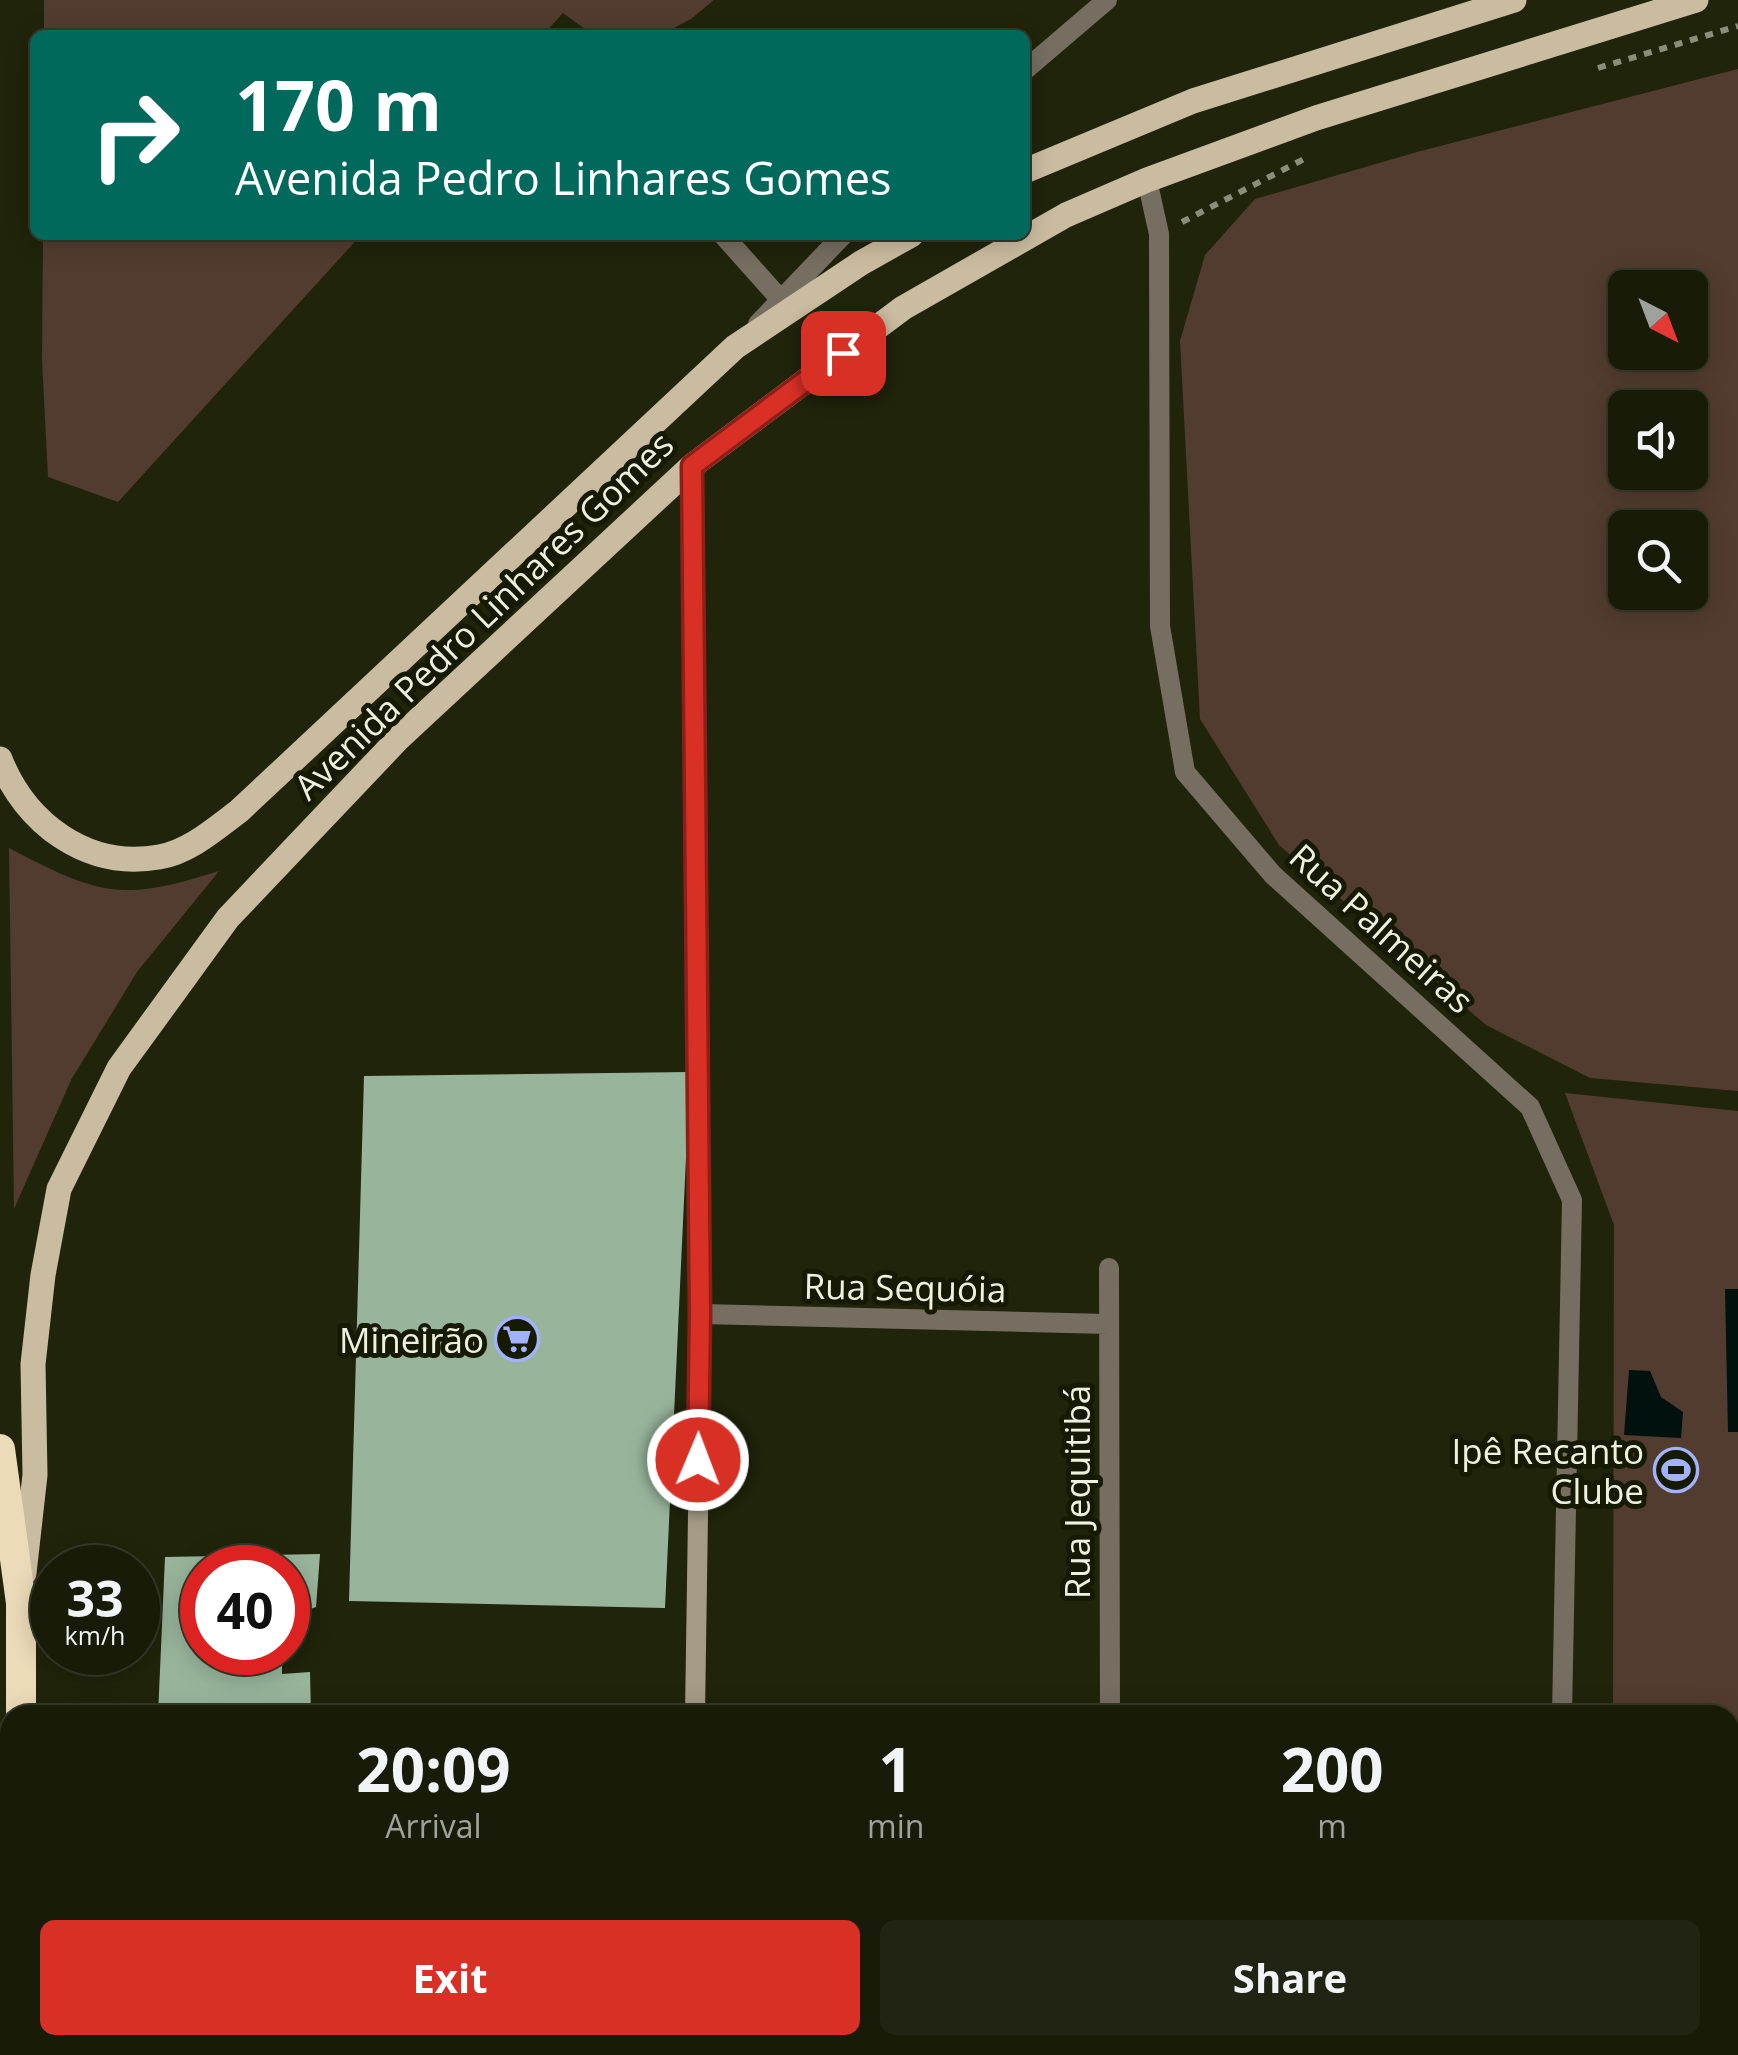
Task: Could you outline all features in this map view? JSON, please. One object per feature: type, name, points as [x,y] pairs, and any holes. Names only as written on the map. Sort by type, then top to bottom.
[{"type":"highway","name":"Avenida Pedro Linhares Gomes","points":[[0,1449],[20,1603],[21,1705]]},
{"type":"main road","points":[[1030,169],[1192,101],[1514,0]]},
{"type":"main road","name":"Avenida Pedro Linhares Gomes","points":[[1030,236],[1066,215],[1148,180],[1316,118],[1696,0]]},
{"type":"main road","name":"Avenida Pedro Linhares Gomes","points":[[0,759],[23,804],[53,834],[87,850],[121,860],[161,857],[197,842],[239,811],[735,347],[902,240]]},
{"type":"main road","name":"Avenida Pedro Linhares Gomes","points":[[20,1603],[34,1475],[33,1364],[43,1275],[59,1189],[119,1068],[228,918],[399,738],[692,466],[903,308],[1022,240]]},
{"type":"street","points":[[1030,66],[1107,0]]},
{"type":"street","name":"Rua Palmeiras","points":[[1148,180],[1159,234],[1160,626],[1185,772],[1273,874],[1530,1107],[1572,1200],[1562,1705]]},
{"type":"street","points":[[728,240],[782,300]]},
{"type":"street","points":[[735,347],[839,240]]},
{"type":"street","points":[[692,466],[700,1314],[695,1705]]},
{"type":"street","name":"Rua Jequitibá","points":[[1109,1268],[1110,1705]]},
{"type":"street","name":"Rua Sequóia","points":[[700,1314],[1108,1324]]},
{"type":"path","points":[[1588,71],[1738,26]]},
{"type":"path","points":[[1159,234],[1308,158]]},
{"type":"shaded area","points":[[44,0],[714,0],[670,30],[586,30],[563,13],[548,30],[44,30]]},
{"type":"shaded area","points":[[1738,69],[1738,1091],[1590,1078],[1486,1025],[1279,845],[1200,719],[1180,341],[1205,255],[1255,199],[1417,152]]},
{"type":"shaded area","points":[[43,240],[356,240],[118,502],[48,477],[42,360]]},
{"type":"shaded area","points":[[9,848],[72,878],[111,889],[152,888],[219,871],[137,972],[71,1080],[14,1209]]},
{"type":"shaded area","name":"Ipê Recanto Clube","points":[[1565,1093],[1738,1111],[1738,1705],[1613,1705],[1614,1225]]},
{"type":"shaded area","points":[[1725,1289],[1738,1289],[1738,1432],[1728,1432]]},
{"type":"shaded area","points":[[1629,1370],[1650,1371],[1661,1397],[1683,1412],[1681,1438],[1624,1435]]},
{"type":"building","name":"Mineirão","points":[[690,1072],[665,1608],[349,1601],[364,1076]]},
{"type":"building","points":[[310,1554],[320,1554],[316,1607],[310,1609]]},
{"type":"building","points":[[165,1557],[180,1557],[180,1675],[310,1672],[311,1705],[158,1705]]},
{"type":"place","name":"Mineirão","points":[[517,1339]]},
{"type":"place","name":"Ipê Recanto Clube","points":[[1676,1470]]},
{"type":"route","points":[[698,1460],[692,466],[843,353]]}]
